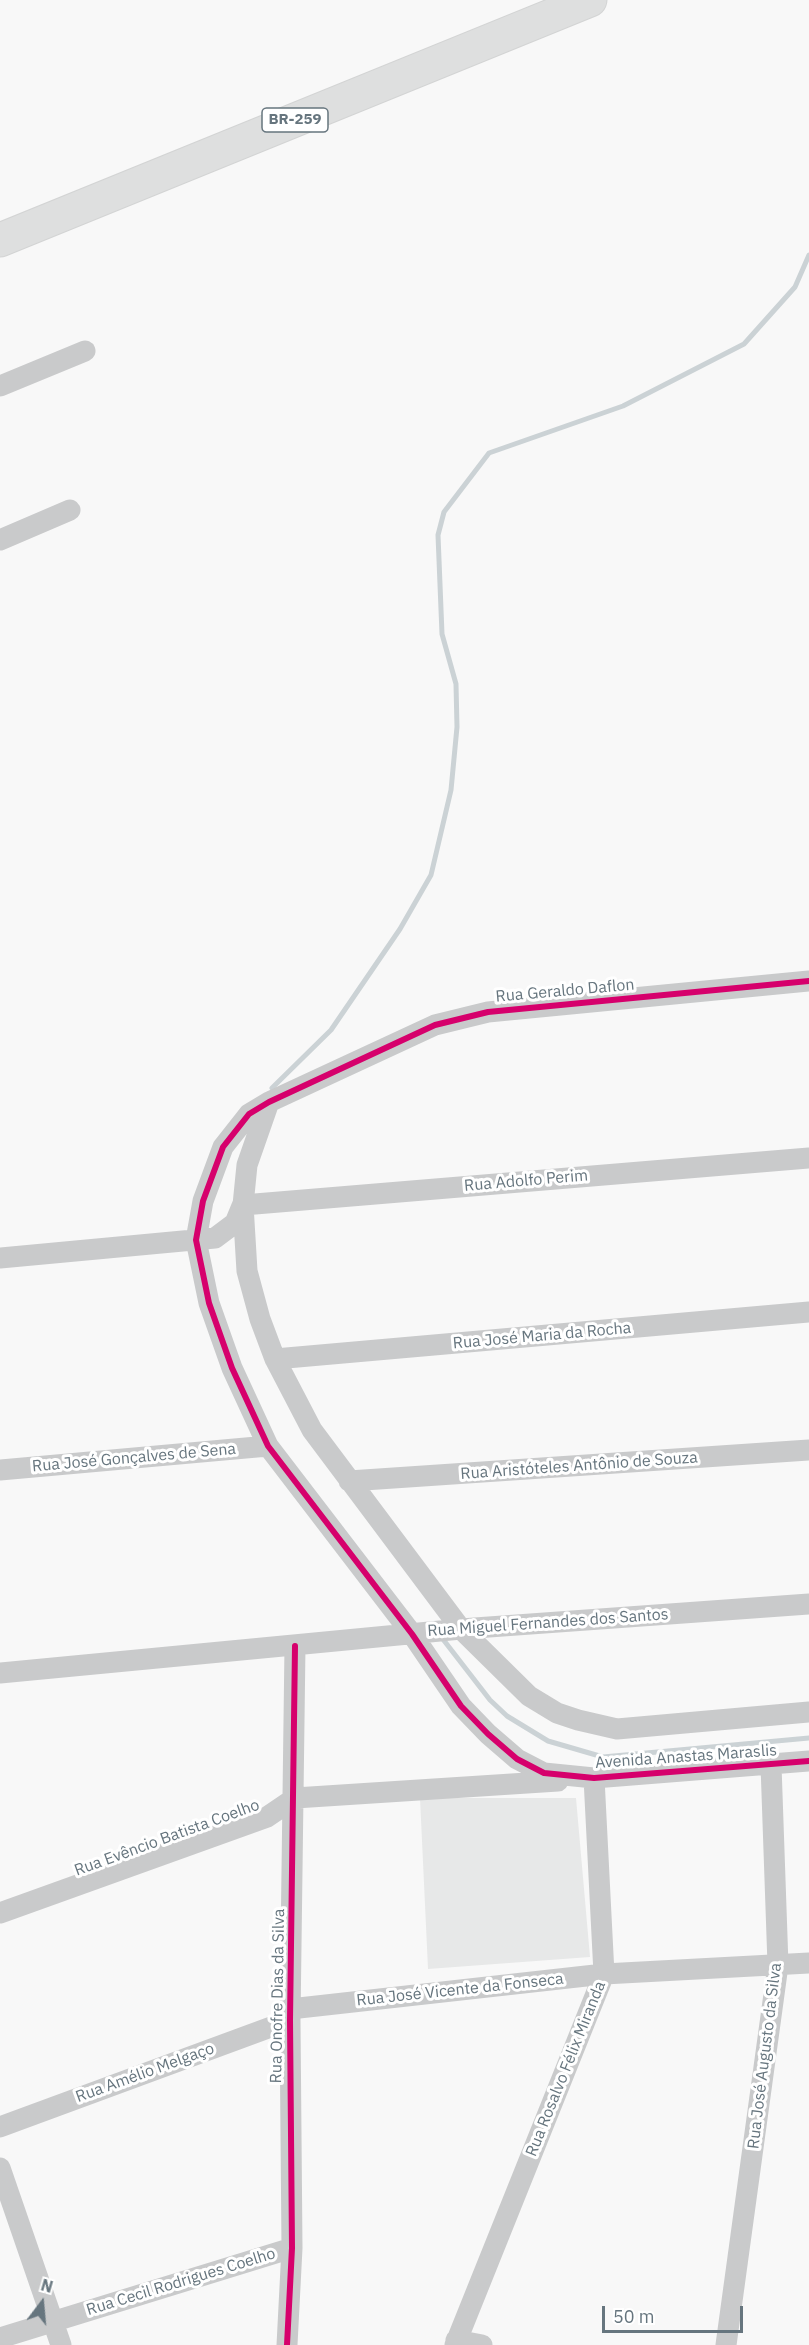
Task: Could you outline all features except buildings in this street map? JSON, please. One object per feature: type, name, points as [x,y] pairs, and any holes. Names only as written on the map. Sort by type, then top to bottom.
[{"type":"highway","name":"BR-259","points":[[0,240],[590,0]]},
{"type":"street","points":[[0,386],[85,351]]},
{"type":"street","points":[[0,540],[70,510]]},
{"type":"street","name":"Rua Geraldo Daflon","points":[[196,1240],[203,1201],[223,1147],[249,1114],[269,1102],[435,1025],[488,1012],[809,981]]},
{"type":"street","name":"Avenida Anastas Maraslis","points":[[269,1102],[247,1165],[243,1205],[247,1271],[260,1319],[275,1359],[312,1430],[461,1629],[529,1696],[557,1713],[597,1725],[617,1729],[809,1712]]},
{"type":"street","name":"Rua Adolfo Perim","points":[[243,1205],[809,1158]]},
{"type":"street","points":[[0,1258],[214,1238],[235,1224],[243,1205]]},
{"type":"street","name":"Avenida Anastas Maraslis","points":[[196,1240],[209,1303],[232,1368],[268,1446],[412,1634],[461,1706],[517,1759],[544,1773],[594,1778],[809,1761]]},
{"type":"street","name":"Rua José Maria da Rocha","points":[[275,1359],[809,1312]]},
{"type":"street","name":"Rua José Gonçalves de Sena","points":[[0,1470],[268,1446]]},
{"type":"street","name":"Rua Aristóteles Antônio de Souza","points":[[349,1481],[809,1450]]},
{"type":"street","name":"Rua Miguel Fernandes dos Santos","points":[[0,1673],[461,1629],[809,1604]]},
{"type":"street","name":"Rua Onofre Dias da Silva","points":[[287,2345],[292,2248],[290,2014],[295,1798],[295,1646]]},
{"type":"street","name":"Rua José Augusto da Silva","points":[[726,2345],[778,1965],[771,1765]]},
{"type":"street","points":[[295,1798],[594,1778]]},
{"type":"street","name":"Rua Rosalvo Félix Miranda","points":[[455,2343],[604,1974],[594,1778]]},
{"type":"street","name":"Rua Evêncio Batista Coelho","points":[[0,1913],[267,1817],[295,1798]]},
{"type":"street","name":"Rua José Vicente da Fonseca","points":[[290,2014],[604,1974],[809,1963]]},
{"type":"street","name":"Rua Amélio Melgaço","points":[[0,2127],[290,2014]]},
{"type":"street","points":[[0,2168],[61,2345]]},
{"type":"street","name":"Rua Cecil Rodrigues Coelho","points":[[0,2338],[292,2248]]},
{"type":"street","points":[[455,2343],[482,2345]]},
{"type":"shaded area","points":[[420,1798],[576,1798],[590,1957],[428,1969]]},
{"type":"waterway","points":[[272,1088],[331,1030],[400,929],[431,875],[451,790],[457,727],[456,684],[442,634],[438,535],[444,512],[489,453],[623,406],[744,344],[795,287],[809,255]]},
{"type":"waterway","points":[[442,1638],[490,1700],[507,1716],[548,1741],[603,1757],[809,1738]]},
{"type":"cycle path","points":[[809,981],[488,1012],[435,1025],[269,1102],[249,1114],[223,1147],[203,1201],[196,1240],[209,1303],[232,1368],[268,1446],[412,1634],[461,1706],[517,1759],[544,1773],[594,1778],[809,1761]]},
{"type":"cycle path","points":[[287,2345],[292,2248],[290,2020],[295,1646]]}]
